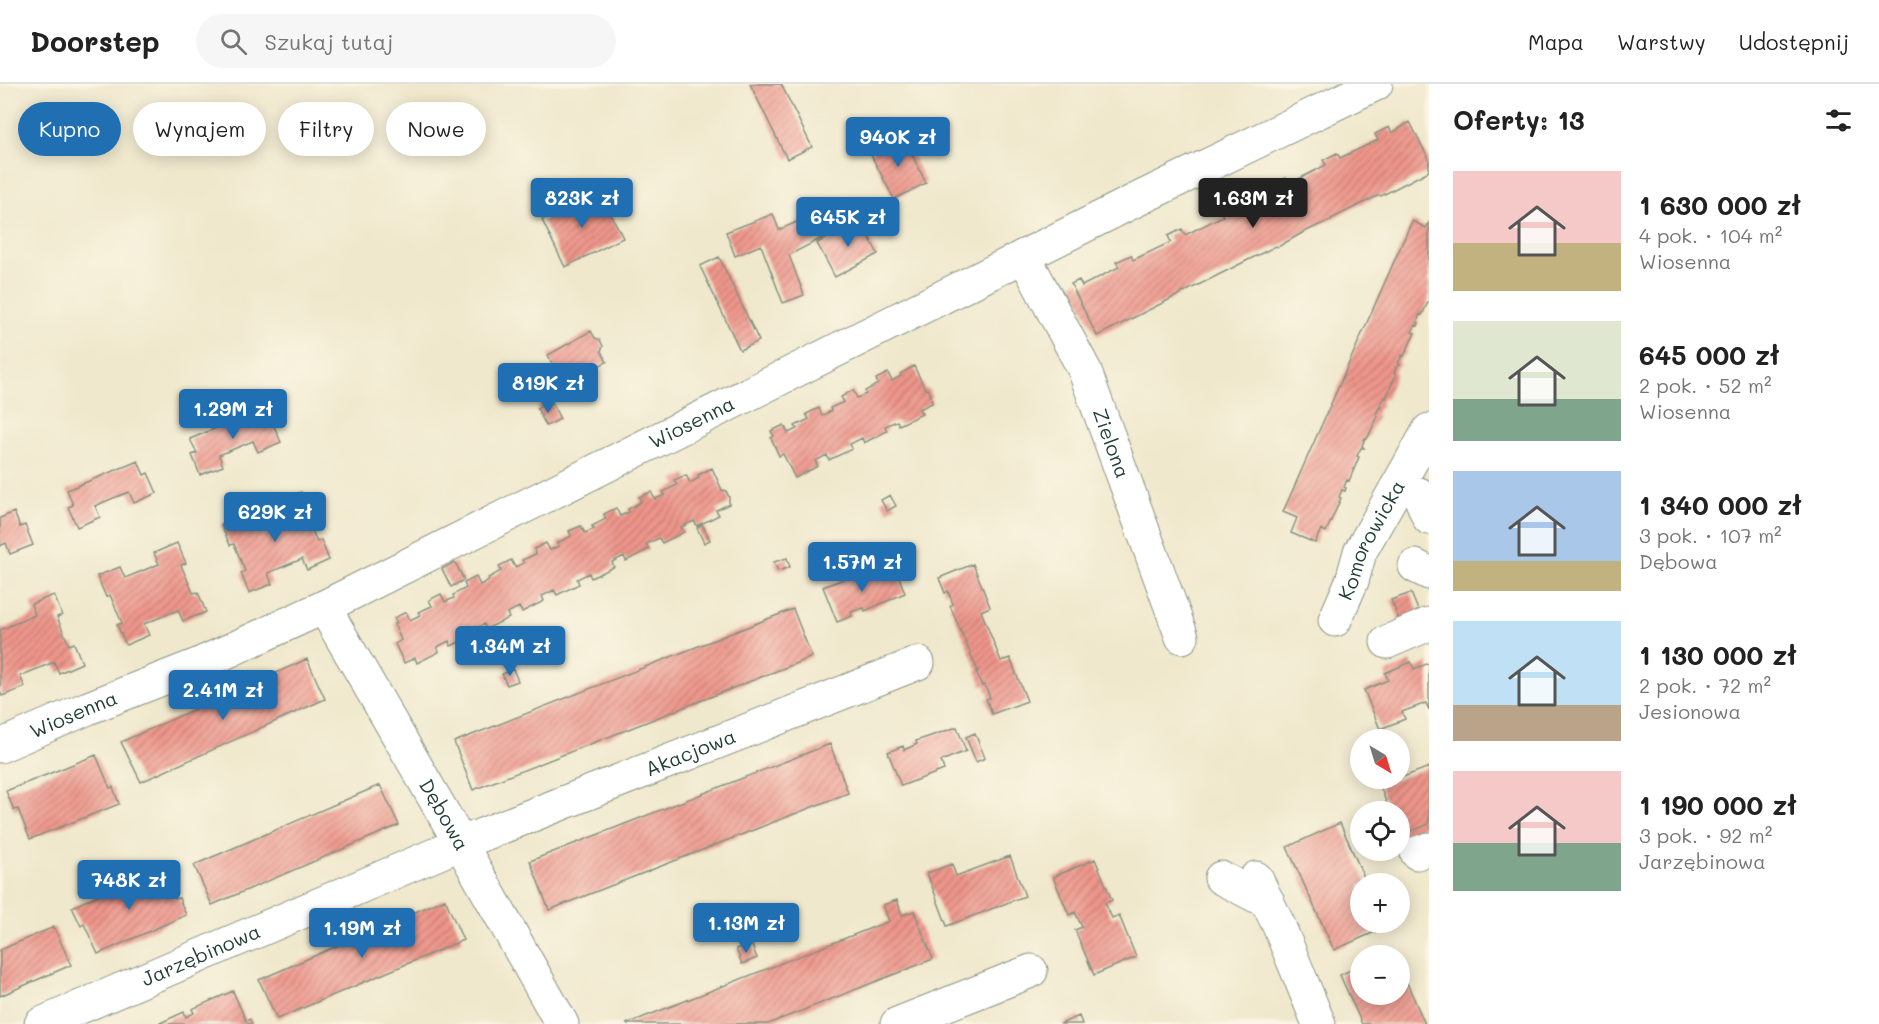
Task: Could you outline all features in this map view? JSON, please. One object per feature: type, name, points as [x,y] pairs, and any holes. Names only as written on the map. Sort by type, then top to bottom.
[{"type":"street","name":"Wiosenna","points":[[0,746],[200,664],[324,607],[1024,256],[1376,84]]},
{"type":"street","name":"Zielona","points":[[1024,256],[1084,369],[1182,637]]},
{"type":"street","name":"Komorowicka","points":[[1335,620],[1352,581],[1360,552],[1429,430]]},
{"type":"street","name":"Dębowa","points":[[324,607],[461,843],[562,1024]]},
{"type":"street","points":[[1387,642],[1429,624]]},
{"type":"street","name":"Akacjowa","points":[[461,843],[918,663]]},
{"type":"street","name":"Jarzębinowa","points":[[41,1024],[461,843]]},
{"type":"street","points":[[1221,878],[1262,890],[1319,1024]]},
{"type":"street","points":[[897,1024],[1031,971]]},
{"type":"building","points":[[750,84],[781,84],[812,147],[787,159]]},
{"type":"building","points":[[1410,122],[1429,160],[1429,171],[1097,336],[1071,284],[1079,280],[1082,286],[1119,267],[1116,262],[1131,255],[1133,260],[1171,242],[1168,236],[1182,229],[1185,235],[1223,216],[1220,211],[1227,207],[1234,204],[1237,209],[1274,191],[1271,185],[1286,178],[1289,184],[1326,165],[1323,160],[1337,153],[1340,158],[1378,140],[1375,134],[1389,127],[1392,133]]},
{"type":"building","points":[[903,137],[926,183],[894,199],[870,153]]},
{"type":"building","points":[[599,191],[623,238],[565,267],[542,220]]},
{"type":"building","points":[[773,214],[779,230],[812,215],[824,237],[789,255],[804,295],[783,303],[761,245],[735,256],[726,232]]},
{"type":"building","points":[[860,220],[878,254],[835,277],[817,243]]},
{"type":"building","points":[[1412,221],[1426,228],[1429,222],[1429,300],[1422,315],[1420,314],[1418,326],[1416,325],[1412,332],[1415,333],[1404,356],[1402,355],[1398,363],[1400,365],[1394,373],[1396,374],[1386,398],[1384,397],[1380,405],[1381,408],[1379,407],[1376,415],[1378,416],[1367,439],[1365,438],[1362,446],[1364,448],[1361,448],[1357,456],[1359,457],[1344,487],[1345,491],[1342,490],[1339,497],[1341,498],[1326,532],[1321,529],[1315,543],[1291,533],[1297,518],[1283,512]]},
{"type":"building","points":[[719,257],[759,341],[740,350],[700,266]]},
{"type":"building","points":[[591,331],[595,338],[600,340],[603,346],[601,351],[607,362],[561,382],[548,355]]},
{"type":"building","points":[[914,366],[931,396],[932,403],[919,409],[922,414],[899,425],[897,421],[885,426],[887,431],[864,443],[862,438],[850,444],[852,449],[829,460],[827,455],[815,461],[818,466],[795,478],[783,454],[779,456],[771,438],[774,436],[771,431],[784,425],[788,433],[797,429],[795,426],[809,419],[806,414],[819,408],[822,416],[831,411],[830,408],[844,402],[841,397],[853,390],[857,398],[878,384],[876,379],[888,373],[892,381]]},
{"type":"building","points":[[551,401],[560,419],[546,426],[537,408]]},
{"type":"building","points":[[262,409],[268,424],[272,422],[281,442],[258,452],[253,441],[219,455],[223,466],[200,475],[192,455],[197,453],[190,439]]},
{"type":"building","points":[[138,461],[144,475],[148,473],[157,493],[134,503],[129,492],[111,499],[95,506],[100,517],[77,527],[68,507],[73,505],[67,490]]},
{"type":"building","points":[[712,468],[722,490],[726,491],[729,497],[729,504],[716,510],[719,515],[697,526],[694,521],[681,527],[684,532],[662,543],[659,538],[646,544],[649,549],[626,561],[624,556],[612,562],[614,567],[591,578],[589,573],[577,579],[579,584],[557,595],[554,590],[542,596],[544,601],[522,612],[519,607],[507,613],[509,618],[486,629],[484,624],[472,630],[474,635],[451,646],[449,641],[437,647],[439,652],[417,663],[415,658],[404,663],[395,644],[401,640],[394,624],[397,623],[394,618],[406,612],[410,620],[420,615],[418,612],[432,606],[429,600],[441,594],[445,602],[454,598],[453,595],[466,588],[464,583],[476,577],[480,585],[501,571],[499,566],[511,560],[515,567],[524,563],[522,560],[536,554],[534,549],[546,543],[550,550],[559,546],[557,543],[571,536],[569,531],[581,526],[585,533],[594,529],[592,526],[606,519],[604,514],[616,508],[620,516],[641,502],[639,497],[651,492],[655,499],[665,495],[663,492],[677,485],[674,480],[686,475],[690,483],[699,478],[698,475]]},
{"type":"building","points":[[301,492],[310,512],[305,514],[317,542],[321,540],[329,560],[307,570],[302,559],[268,573],[272,584],[249,593],[241,573],[245,571],[234,544],[230,545],[221,525],[244,516],[249,527],[283,512],[278,501]]},
{"type":"building","points":[[890,495],[896,506],[887,511],[881,500]]},
{"type":"building","points":[[14,512],[20,527],[25,525],[33,545],[10,554],[6,543],[0,546],[0,518]]},
{"type":"building","points":[[702,524],[710,540],[704,543],[697,528]]},
{"type":"building","points":[[177,543],[186,563],[181,565],[193,593],[198,592],[206,612],[183,621],[178,610],[144,624],[149,635],[126,645],[117,625],[122,623],[110,595],[106,597],[97,576],[120,567],[125,578],[159,564],[154,553]]},
{"type":"building","points":[[787,558],[790,567],[778,571],[774,562]]},
{"type":"building","points":[[455,562],[464,580],[451,587],[442,569]]},
{"type":"building","points":[[973,564],[990,607],[981,611],[1001,661],[1010,658],[1027,701],[992,714],[986,699],[990,698],[985,685],[982,686],[976,671],[978,671],[950,606],[953,604],[948,591],[945,593],[939,578]]},
{"type":"building","points":[[896,569],[905,593],[865,611],[864,608],[851,612],[852,616],[837,622],[823,587],[867,570],[871,579]]},
{"type":"building","points":[[1411,593],[1421,617],[1401,624],[1391,600]]},
{"type":"building","points":[[54,595],[62,615],[57,617],[69,645],[74,643],[82,663],[59,673],[54,662],[20,676],[25,687],[2,696],[0,692],[0,630],[35,615],[31,604]]},
{"type":"building","points":[[793,609],[812,657],[473,790],[454,742]]},
{"type":"building","points":[[307,659],[325,699],[141,782],[121,742]]},
{"type":"building","points":[[1411,662],[1414,669],[1429,663],[1429,710],[1426,703],[1402,712],[1405,719],[1380,729],[1364,690],[1388,680],[1385,673]]},
{"type":"building","points":[[513,669],[518,681],[507,685],[502,674]]},
{"type":"building","points":[[957,727],[966,751],[941,761],[944,770],[901,786],[888,752],[903,746],[904,750],[917,744],[916,741]]},
{"type":"building","points":[[975,733],[985,758],[976,762],[966,737]]},
{"type":"building","points":[[830,744],[848,793],[549,910],[530,861]]},
{"type":"building","points":[[96,755],[119,804],[30,839],[18,809],[14,810],[6,791]]},
{"type":"building","points":[[1429,767],[1429,824],[1410,832],[1410,801],[1386,801],[1381,789],[1410,789],[1410,774]]},
{"type":"building","points":[[380,785],[399,825],[212,905],[194,865]]},
{"type":"building","points":[[1340,823],[1350,846],[1350,861],[1357,861],[1362,873],[1350,873],[1350,933],[1372,933],[1334,950],[1287,847]]},
{"type":"building","points":[[1010,856],[1025,896],[947,926],[927,873],[952,864],[956,876]]},
{"type":"building","points":[[1095,859],[1112,900],[1105,903],[1112,918],[1119,915],[1136,957],[1094,975],[1075,930],[1082,927],[1075,912],[1069,915],[1053,877]]},
{"type":"building","points":[[160,867],[175,899],[179,898],[186,915],[98,954],[84,924],[81,926],[72,907]]},
{"type":"building","points":[[445,899],[463,940],[277,1019],[259,980]]},
{"type":"building","points":[[897,900],[902,915],[914,911],[933,959],[768,1024],[626,1024],[889,921],[883,905]]},
{"type":"building","points":[[54,927],[71,965],[0,996],[0,950]]},
{"type":"building","points":[[751,943],[757,958],[742,964],[736,949]]},
{"type":"building","points":[[1350,970],[1350,997],[1340,975]]},
{"type":"building","points":[[1410,990],[1425,1024],[1362,1024],[1353,1005],[1410,1005]]},
{"type":"building","points":[[233,991],[246,1021],[250,1019],[252,1024],[158,1024],[184,1012],[186,1017],[194,1013],[192,1009]]},
{"type":"building","points":[[1079,1016],[1082,1024],[1060,1024]]}]
